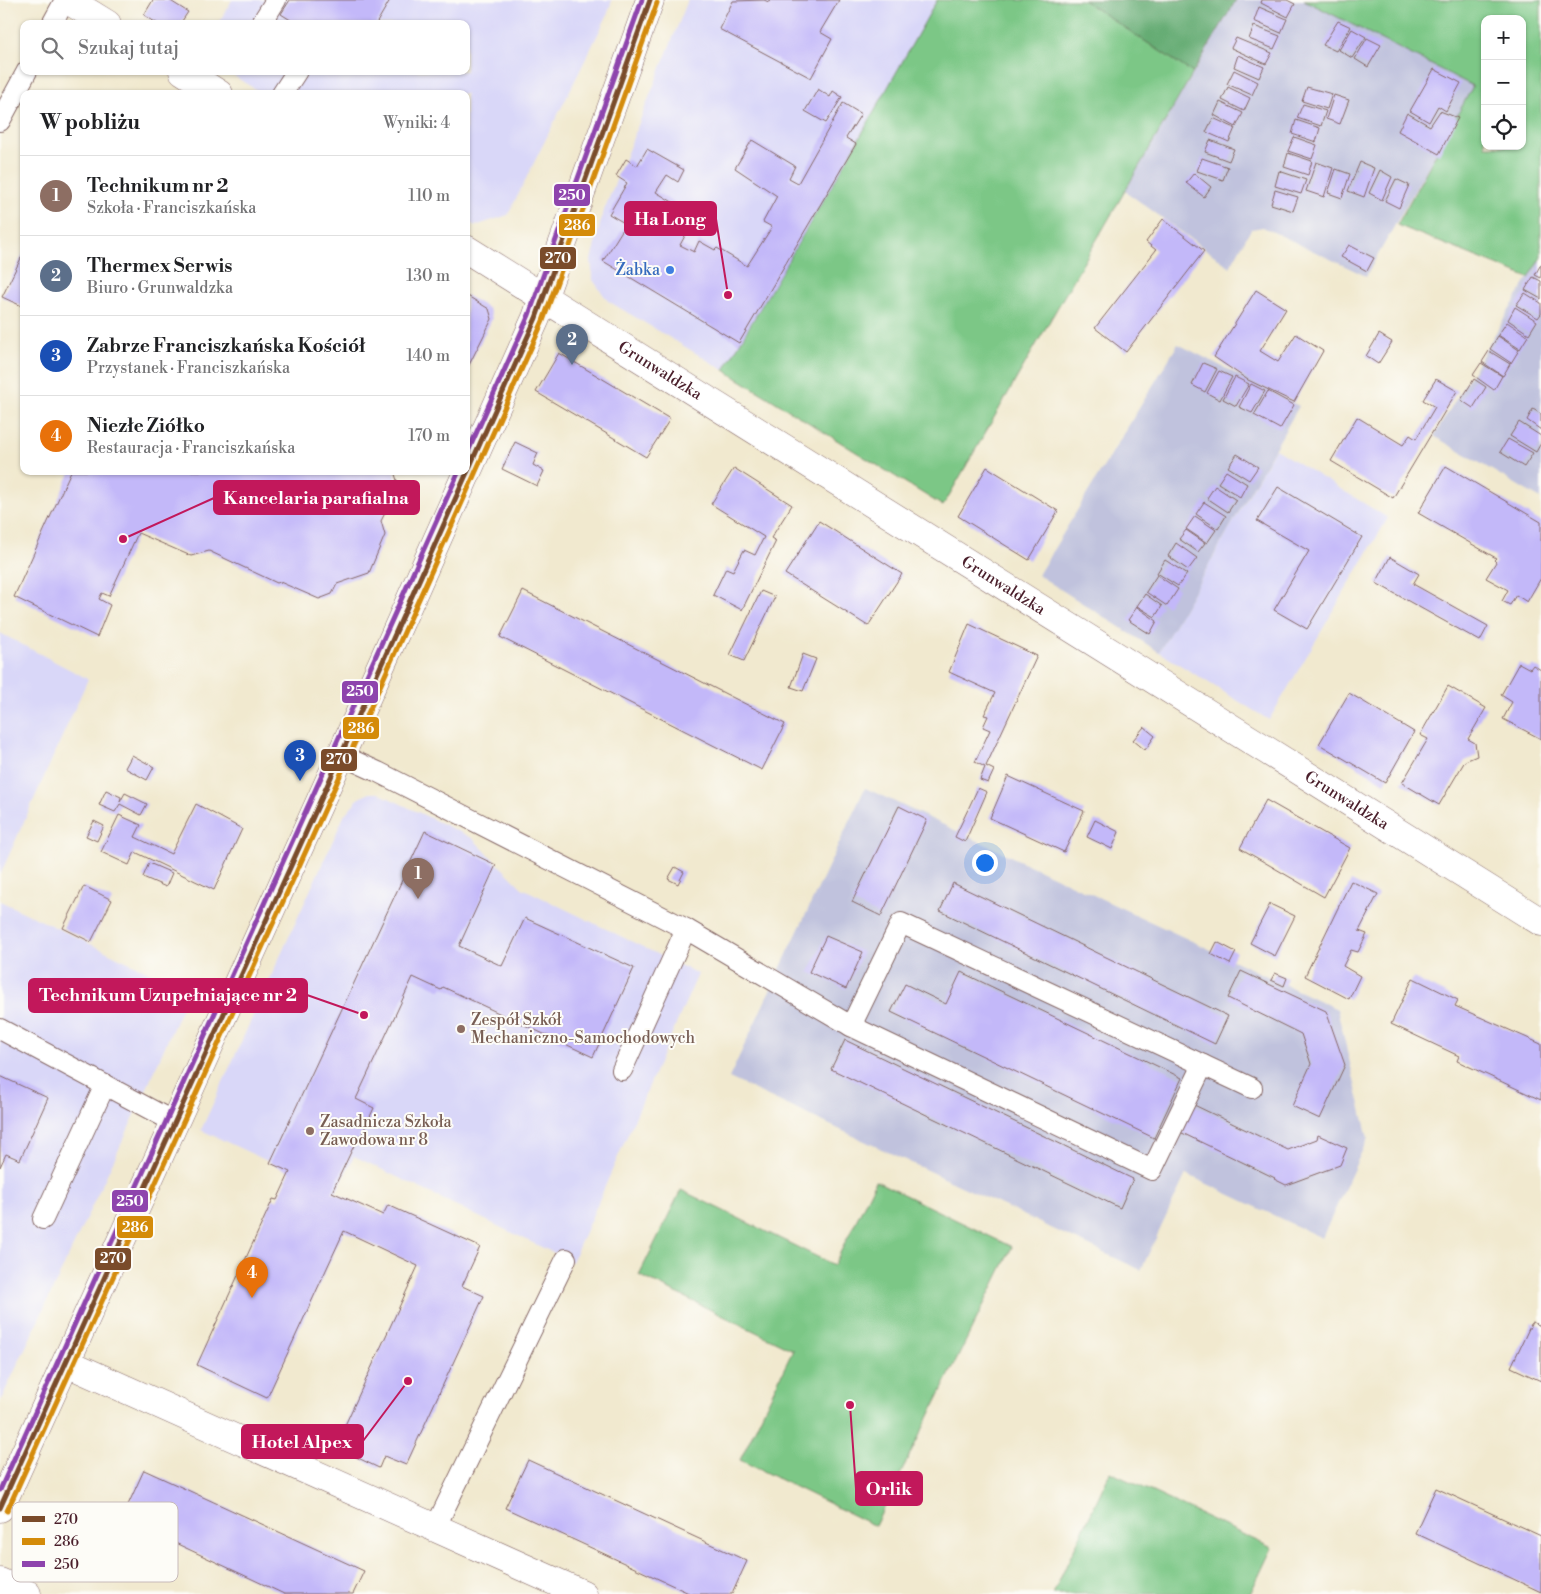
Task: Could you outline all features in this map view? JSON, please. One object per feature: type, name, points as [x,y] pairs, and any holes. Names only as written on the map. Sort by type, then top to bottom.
[{"type":"street","points":[[68,0],[100,20]]},
{"type":"street","points":[[470,465],[544,298],[650,0]]},
{"type":"street","points":[[189,75],[213,90]]},
{"type":"street","name":"Grunwaldzka","points":[[470,252],[1541,922]]},
{"type":"street","points":[[0,1508],[342,755],[466,475]]},
{"type":"street","points":[[67,1363],[583,1594]]},
{"type":"street","points":[[0,1582],[27,1594]]},
{"type":"lane","points":[[54,20],[65,0]]},
{"type":"lane","points":[[264,20],[276,0]]},
{"type":"lane","points":[[0,122],[25,75]]},
{"type":"lane","points":[[285,90],[294,75]]},
{"type":"lane","points":[[342,755],[686,929],[851,1026],[1152,1170],[1202,1064]]},
{"type":"lane","points":[[851,1026],[901,923],[1252,1088]]},
{"type":"lane","points":[[622,1070],[686,929]]},
{"type":"lane","points":[[0,1029],[174,1122]]},
{"type":"lane","points":[[43,1219],[105,1085]]},
{"type":"lane","points":[[435,1528],[566,1259]]},
{"type":"shaded area","points":[[232,0],[612,0],[607,16],[508,215],[475,226],[470,223],[470,90],[257,90],[232,75],[470,75],[470,20],[220,20]]},
{"type":"shaded area","points":[[688,0],[937,0],[856,144],[724,370],[608,301],[593,280],[591,260],[603,213]]},
{"type":"shaded area","points":[[1236,0],[1304,0],[1474,86],[1366,276],[1263,227],[1251,229],[1230,267],[1125,191]]},
{"type":"shaded area","points":[[1541,257],[1541,499],[1434,436]]},
{"type":"shaded area","points":[[1178,344],[1299,406],[1159,652],[1038,575]]},
{"type":"shaded area","points":[[1275,449],[1388,518],[1269,720],[1159,652]]},
{"type":"shaded area","points":[[0,633],[88,679],[0,875]]},
{"type":"shaded area","points":[[865,788],[1337,1009],[1368,1138],[1322,1238],[1186,1174],[1141,1270],[729,1078]]},
{"type":"shaded area","name":"Zespół Szkół Mechaniczno-Samochodowych","points":[[370,793],[378,793],[472,838],[522,888],[698,974],[572,1262],[354,1156],[336,1193],[201,1130],[345,814],[359,798]]},
{"type":"shaded area","points":[[0,901],[189,991],[140,1104],[0,1402]]},
{"type":"green space","points":[[937,0],[1083,0],[1193,73],[943,506],[724,370],[856,144]]},
{"type":"green space","points":[[1083,0],[1236,0],[1193,73]]},
{"type":"green space","points":[[1304,0],[1541,0],[1541,257],[1529,278],[1397,225],[1473,86]]},
{"type":"green space","points":[[876,1181],[1012,1247],[875,1526],[740,1460],[793,1350],[639,1275],[681,1190],[834,1265]]},
{"type":"green space","points":[[1110,1472],[1272,1548],[1250,1594],[1053,1594]]},
{"type":"building","points":[[153,0],[169,0],[188,12],[183,20],[152,20],[144,15]]},
{"type":"building","points":[[290,0],[390,0],[378,20],[291,20],[281,14]]},
{"type":"building","points":[[764,0],[769,2],[771,0],[839,0],[820,32],[832,39],[811,78],[719,29],[733,1]]},
{"type":"building","points":[[1262,0],[1287,0],[1295,4],[1288,17],[1261,3]]},
{"type":"building","points":[[1259,7],[1287,19],[1281,33],[1254,21]]},
{"type":"building","points":[[1338,21],[1351,27],[1336,51],[1323,45]]},
{"type":"building","points":[[1254,26],[1280,36],[1274,49],[1249,39]]},
{"type":"building","points":[[1352,29],[1366,37],[1352,58],[1339,50]]},
{"type":"building","points":[[1236,38],[1272,53],[1266,64],[1231,48]]},
{"type":"building","points":[[1367,38],[1381,45],[1368,67],[1355,59]]},
{"type":"building","points":[[1238,55],[1264,67],[1259,78],[1234,67]]},
{"type":"building","points":[[1434,69],[1461,83],[1446,111],[1438,106],[1429,122],[1410,111]]},
{"type":"building","points":[[1234,70],[1258,82],[1252,95],[1227,84]]},
{"type":"building","points":[[1228,87],[1250,98],[1244,111],[1222,100]]},
{"type":"building","points":[[1307,87],[1332,94],[1327,109],[1302,101]]},
{"type":"building","points":[[818,89],[830,97],[833,91],[842,97],[826,123],[805,111]]},
{"type":"building","points":[[1334,95],[1349,100],[1340,124],[1326,119]]},
{"type":"building","points":[[1220,102],[1243,113],[1236,127],[1214,115]]},
{"type":"building","points":[[843,103],[861,114],[846,138],[856,144],[739,343],[603,261],[626,224],[609,214],[627,183],[616,176],[626,159],[637,166],[647,149],[684,170],[678,182],[667,175],[656,192],[684,209],[674,226],[686,234],[680,245],[694,252],[699,241],[715,250],[717,248],[747,266],[772,227],[763,222],[777,196],[735,168],[752,140],[795,166],[789,178],[798,183]]},
{"type":"building","points":[[1303,104],[1326,111],[1321,126],[1297,118]]},
{"type":"building","points":[[1440,111],[1458,118],[1439,154],[1398,131],[1407,113],[1430,126]]},
{"type":"building","points":[[1213,118],[1235,128],[1229,142],[1206,132]]},
{"type":"building","points":[[1296,120],[1320,128],[1316,142],[1292,134]]},
{"type":"building","points":[[1294,137],[1317,145],[1312,159],[1288,151]]},
{"type":"building","points":[[1210,140],[1234,149],[1229,161],[1205,152]]},
{"type":"building","points":[[1288,153],[1312,161],[1308,175],[1284,167]]},
{"type":"building","points":[[1202,158],[1228,167],[1223,180],[1197,171]]},
{"type":"building","points":[[1316,162],[1333,168],[1324,197],[1306,191]]},
{"type":"building","points":[[1360,162],[1374,168],[1364,197],[1348,191]]},
{"type":"building","points":[[1336,169],[1350,174],[1342,198],[1328,193]]},
{"type":"building","points":[[1380,170],[1392,177],[1382,200],[1369,193]]},
{"type":"building","points":[[1279,171],[1306,180],[1301,194],[1275,186]]},
{"type":"building","points":[[1194,173],[1211,187],[1204,197],[1186,183]]},
{"type":"building","points":[[1396,179],[1409,185],[1399,208],[1385,201]]},
{"type":"building","points":[[1275,190],[1298,197],[1293,211],[1271,204]]},
{"type":"building","points":[[1163,219],[1204,251],[1126,352],[1095,328],[1156,250],[1146,242]]},
{"type":"building","points":[[1349,245],[1374,258],[1367,271],[1341,257]]},
{"type":"building","points":[[20,260],[20,305],[2,297]]},
{"type":"building","points":[[1541,264],[1541,278],[1535,275]]},
{"type":"building","points":[[1533,277],[1541,281],[1541,299],[1525,290]]},
{"type":"building","points":[[1256,290],[1286,309],[1260,351],[1278,362],[1296,334],[1323,351],[1294,402],[1248,380],[1214,357]]},
{"type":"building","points":[[1525,293],[1541,303],[1541,314],[1538,318],[1516,305]]},
{"type":"building","points":[[470,297],[489,309],[492,319],[470,363]]},
{"type":"building","points":[[1515,307],[1537,321],[1529,334],[1508,320]]},
{"type":"building","points":[[1507,322],[1528,336],[1520,349],[1498,335]]},
{"type":"building","points":[[1379,334],[1392,342],[1378,364],[1366,356]]},
{"type":"building","points":[[1498,336],[1519,350],[1511,363],[1490,349]]},
{"type":"building","points":[[1489,351],[1510,364],[1503,376],[1482,362]]},
{"type":"building","points":[[559,353],[670,419],[646,457],[536,392]]},
{"type":"building","points":[[1203,363],[1217,369],[1205,392],[1192,385]]},
{"type":"building","points":[[1481,363],[1502,376],[1494,390],[1473,375]]},
{"type":"building","points":[[1219,371],[1232,377],[1220,400],[1207,393]]},
{"type":"building","points":[[1235,377],[1249,384],[1236,406],[1223,399]]},
{"type":"building","points":[[1436,379],[1457,391],[1393,498],[1331,461],[1357,417],[1403,445],[1410,435],[1416,439],[1435,407],[1423,400]]},
{"type":"building","points":[[1474,379],[1486,387],[1473,408],[1461,400]]},
{"type":"building","points":[[1251,384],[1265,391],[1252,413],[1239,407]]},
{"type":"building","points":[[1268,391],[1294,405],[1280,429],[1254,415]]},
{"type":"building","points":[[1533,409],[1541,414],[1541,430],[1527,420]]},
{"type":"building","points":[[1519,422],[1541,436],[1541,443],[1536,452],[1510,436]]},
{"type":"building","points":[[1508,439],[1533,453],[1524,467],[1500,452]]},
{"type":"building","points":[[515,442],[538,453],[533,465],[544,471],[537,486],[502,469]]},
{"type":"building","points":[[1237,454],[1258,467],[1249,480],[1228,467]]},
{"type":"building","points":[[1446,466],[1541,522],[1541,578],[1527,602],[1516,595],[1510,605],[1502,601],[1508,590],[1486,578],[1496,562],[1494,560],[1496,558],[1418,513]]},
{"type":"building","points":[[987,467],[1058,511],[1029,560],[958,516]]},
{"type":"building","points":[[734,468],[792,505],[771,538],[776,541],[742,610],[713,595],[726,568],[733,571],[744,550],[755,555],[764,537],[711,504]]},
{"type":"building","points":[[1226,471],[1247,484],[1240,497],[1218,483]]},
{"type":"building","points":[[69,475],[395,475],[399,487],[389,511],[385,513],[381,521],[385,535],[369,573],[337,584],[332,594],[319,599],[280,582],[277,583],[209,551],[191,556],[138,533],[109,596],[102,593],[99,599],[110,605],[97,637],[14,597]]},
{"type":"building","points":[[1215,486],[1236,500],[1228,512],[1207,498]]},
{"type":"building","points":[[1278,487],[1362,537],[1307,629],[1274,610],[1309,551],[1257,521]]},
{"type":"building","points":[[1204,502],[1226,516],[1218,529],[1196,514]]},
{"type":"building","points":[[1195,516],[1216,530],[1207,543],[1186,529]]},
{"type":"building","points":[[819,521],[902,574],[868,626],[785,574]]},
{"type":"building","points":[[1186,530],[1205,543],[1198,552],[1179,539]]},
{"type":"building","points":[[1176,543],[1197,558],[1188,570],[1168,556]]},
{"type":"building","points":[[1390,557],[1419,574],[1413,584],[1488,626],[1480,641],[1376,583]]},
{"type":"building","points":[[1165,560],[1187,574],[1178,586],[1157,573]]},
{"type":"building","points":[[1157,575],[1178,589],[1167,606],[1146,592]]},
{"type":"building","points":[[523,591],[785,724],[762,770],[500,637]]},
{"type":"building","points":[[761,591],[775,597],[744,661],[730,655]]},
{"type":"building","points":[[1145,594],[1162,606],[1155,617],[1137,606]]},
{"type":"building","points":[[1137,607],[1157,621],[1150,634],[1128,620]]},
{"type":"building","points":[[969,624],[1037,656],[986,766],[994,770],[988,783],[980,780],[985,767],[975,762],[990,730],[983,727],[988,716],[984,715],[995,693],[949,672]]},
{"type":"building","points":[[803,654],[816,659],[803,691],[791,687]]},
{"type":"building","points":[[1519,663],[1530,669],[1533,665],[1541,670],[1541,739],[1503,719],[1512,702],[1501,695]]},
{"type":"building","points":[[1448,686],[1486,708],[1468,739],[1475,743],[1477,756],[1465,761],[1439,805],[1402,783],[1428,739],[1420,735]]},
{"type":"building","points":[[1349,693],[1414,732],[1385,783],[1319,744]]},
{"type":"building","points":[[1144,727],[1155,736],[1145,750],[1133,740]]},
{"type":"building","points":[[132,755],[154,767],[147,780],[125,768]]},
{"type":"building","points":[[1008,776],[1084,811],[1064,852],[990,818]]},
{"type":"building","points":[[978,788],[987,792],[965,842],[955,837]]},
{"type":"building","points":[[106,790],[121,797],[120,802],[125,793],[147,804],[141,815],[120,804],[115,812],[99,805]]},
{"type":"building","points":[[1266,800],[1350,848],[1324,897],[1240,848]]},
{"type":"building","points":[[196,804],[242,829],[214,890],[135,852],[129,865],[101,852],[119,815],[141,825],[135,837],[171,854]]},
{"type":"building","points":[[899,806],[927,820],[881,916],[852,902]]},
{"type":"building","points":[[1095,820],[1119,832],[1112,849],[1087,837]]},
{"type":"building","points":[[94,821],[104,826],[97,841],[86,836]]},
{"type":"building","points":[[425,831],[496,865],[459,946],[502,966],[525,918],[634,968],[593,1057],[443,987],[441,990],[413,977],[356,1099],[374,1108],[332,1192],[383,1215],[388,1205],[480,1247],[462,1286],[484,1296],[406,1465],[384,1456],[379,1468],[335,1447],[418,1266],[344,1231],[267,1398],[197,1365],[273,1199],[277,1200],[290,1172],[270,1163]]},
{"type":"building","points":[[149,863],[172,873],[166,887],[143,877]]},
{"type":"building","points":[[675,867],[684,872],[678,884],[668,879]]},
{"type":"building","points":[[1351,881],[1378,894],[1359,931],[1367,934],[1358,952],[1351,950],[1343,966],[1360,976],[1349,999],[1305,976]]},
{"type":"building","points":[[953,883],[1228,1016],[1215,1044],[940,911]]},
{"type":"building","points":[[84,886],[112,900],[91,942],[63,928]]},
{"type":"building","points":[[1270,904],[1295,916],[1275,956],[1250,943]]},
{"type":"building","points":[[826,936],[863,952],[846,989],[809,972]]},
{"type":"building","points":[[1217,942],[1236,952],[1230,964],[1211,954]]},
{"type":"building","points":[[1241,971],[1326,1011],[1345,1065],[1320,1119],[1292,1106],[1311,1064],[1301,1034],[1228,998]]},
{"type":"building","points":[[961,972],[1182,1078],[1154,1138],[891,1012],[905,984],[946,1004]]},
{"type":"building","points":[[1275,973],[1287,978],[1284,986],[1271,980]]},
{"type":"building","points":[[1413,978],[1458,1000],[1455,1006],[1541,1044],[1541,1100],[1457,1061],[1459,1056],[1391,1024]]},
{"type":"building","points":[[845,1040],[1133,1179],[1120,1208],[831,1069]]},
{"type":"building","points":[[0,1076],[48,1098],[20,1160],[6,1154],[0,1167]]},
{"type":"building","points":[[1192,1104],[1288,1150],[1317,1139],[1318,1135],[1347,1148],[1340,1165],[1286,1185],[1178,1131]]},
{"type":"building","points":[[1532,1322],[1541,1326],[1541,1381],[1511,1367]]},
{"type":"building","points":[[528,1460],[747,1561],[732,1594],[691,1594],[505,1508]]},
{"type":"building","points":[[144,1470],[364,1571],[353,1594],[284,1594],[178,1544],[178,1502],[129,1502]]},
{"type":"building","points":[[1436,1488],[1541,1536],[1541,1592],[1415,1533]]},
{"type":"transit line","name":"250","points":[[470,447],[529,315],[642,0]]},
{"type":"transit line","name":"270","points":[[470,466],[536,318],[650,0]]},
{"type":"transit line","name":"286","points":[[7,1511],[348,758],[543,321],[657,3]]},
{"type":"transit line","name":"250","points":[[0,1490],[457,475]]},
{"type":"transit line","name":"270","points":[[0,1508],[466,475]]},
{"type":"place","name":"Żabka","points":[[670,270]]},
{"type":"place","name":"Ha Long","points":[[728,295]]},
{"type":"place","name":"Thermex Serwis","points":[[572,365]]},
{"type":"place","name":"Kancelaria parafialna","points":[[123,539]]},
{"type":"place","name":"Zabrze Franciszkańska Kościół","points":[[300,781]]},
{"type":"place","name":"Technikum nr 2","points":[[418,899]]},
{"type":"place","name":"Technikum Uzupełniające nr 2","points":[[364,1015]]},
{"type":"place","name":"Zespół Szkół Mechaniczno-Samochodowych","points":[[461,1029]]},
{"type":"place","name":"Zasadnicza Szkoła Zawodowa nr 8","points":[[310,1131]]},
{"type":"place","name":"Niezłe Ziółko","points":[[252,1298]]},
{"type":"place","name":"Hotel Alpex","points":[[408,1381]]},
{"type":"place","name":"Orlik","points":[[850,1405]]}]
